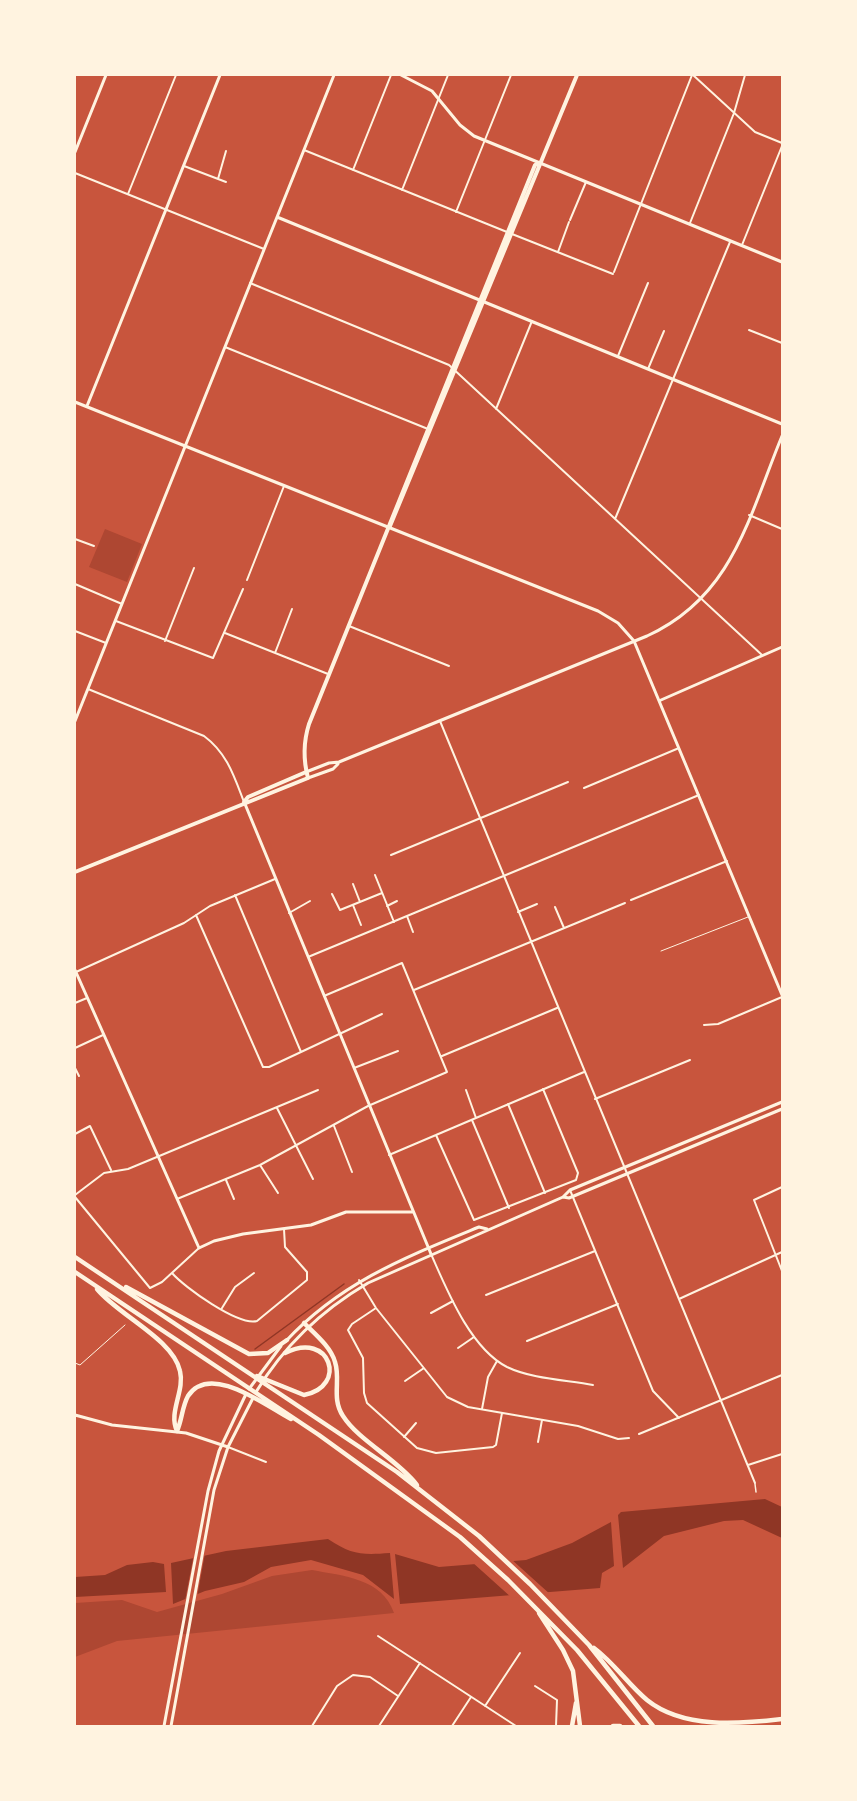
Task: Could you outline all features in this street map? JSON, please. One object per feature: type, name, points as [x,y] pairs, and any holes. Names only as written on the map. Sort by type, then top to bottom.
[{"type":"highway","points":[[75,1257],[244,1369],[275,1387],[420,1489],[512,1566],[552,1605],[587,1644],[653,1726]]},
{"type":"highway","points":[[75,1272],[237,1380],[265,1402],[319,1435],[437,1520],[482,1556],[578,1651],[639,1726]]},
{"type":"highway","points":[[97,1272],[249,1354],[268,1353],[287,1340]]},
{"type":"highway","points":[[94,1285],[105,1300],[165,1347],[177,1362],[181,1372],[173,1423],[177,1431]]},
{"type":"highway","points":[[306,1325],[333,1356],[336,1366],[336,1398],[344,1417],[407,1472],[420,1489]]},
{"type":"highway","points":[[275,1387],[304,1395],[320,1390],[329,1376],[328,1361],[314,1347],[297,1347],[285,1353]]},
{"type":"highway","points":[[177,1431],[187,1398],[198,1386],[217,1382],[265,1402]]},
{"type":"highway","points":[[537,1609],[573,1671],[579,1726]]},
{"type":"highway","points":[[587,1644],[605,1656],[638,1691],[663,1710],[688,1719],[702,1721],[757,1721]]},
{"type":"highway","points":[[572,1726],[577,1694]]},
{"type":"highway","points":[[721,1726],[782,1719]]},
{"type":"highway","points":[[613,1726],[620,1726]]},
{"type":"main road","points":[[244,802],[251,803],[308,778],[304,765],[305,735],[510,234],[536,165],[541,162],[577,75]]},
{"type":"main road","points":[[75,872],[244,802],[248,797],[306,772]]},
{"type":"street","points":[[75,152],[106,75]]},
{"type":"street","points":[[128,194],[176,75]]},
{"type":"street","points":[[87,406],[220,75]]},
{"type":"street","points":[[75,721],[334,75]]},
{"type":"street","points":[[353,170],[391,75]]},
{"type":"street","points":[[401,75],[425,86],[460,125],[485,140],[782,262]]},
{"type":"street","points":[[402,190],[448,75]]},
{"type":"street","points":[[456,212],[511,75]]},
{"type":"street","points":[[303,150],[510,234],[614,273],[693,75],[758,134],[782,145],[742,245]]},
{"type":"street","points":[[690,223],[734,114],[746,75]]},
{"type":"street","points":[[218,179],[226,151]]},
{"type":"street","points":[[184,166],[226,182]]},
{"type":"street","points":[[75,172],[264,249]]},
{"type":"street","points":[[558,252],[586,181]]},
{"type":"street","points":[[277,217],[782,424]]},
{"type":"street","points":[[615,519],[730,241]]},
{"type":"street","points":[[250,283],[429,355],[454,370],[762,656]]},
{"type":"street","points":[[618,356],[648,283]]},
{"type":"street","points":[[496,409],[532,321]]},
{"type":"street","points":[[749,330],[782,343]]},
{"type":"street","points":[[648,369],[664,331]]},
{"type":"street","points":[[225,347],[429,429]]},
{"type":"street","points":[[75,402],[598,611],[618,623],[634,641],[661,700],[782,996],[718,1024],[704,1025]]},
{"type":"street","points":[[306,772],[329,763],[339,762],[440,721],[670,624],[702,600],[722,575],[782,436]]},
{"type":"street","points":[[247,580],[284,486]]},
{"type":"street","points":[[749,515],[782,529]]},
{"type":"street","points":[[75,539],[94,546]]},
{"type":"street","points":[[165,641],[194,568]]},
{"type":"street","points":[[75,584],[123,604]]},
{"type":"street","points":[[116,621],[213,658],[243,589]]},
{"type":"street","points":[[275,653],[292,609]]},
{"type":"street","points":[[349,626],[449,666]]},
{"type":"street","points":[[75,630],[107,643]]},
{"type":"street","points":[[225,633],[329,675]]},
{"type":"street","points":[[661,700],[782,647]]},
{"type":"street","points":[[88,689],[204,736],[218,746],[228,761],[368,1106],[431,1254],[453,1301],[474,1337],[497,1361],[522,1372],[593,1385]]},
{"type":"street","points":[[440,721],[721,1400],[755,1483],[756,1491]]},
{"type":"street","points":[[584,788],[679,748]]},
{"type":"street","points":[[308,778],[333,769],[339,762]]},
{"type":"street","points":[[391,855],[568,782]]},
{"type":"street","points":[[308,957],[699,795]]},
{"type":"street","points":[[631,900],[727,861]]},
{"type":"street","points":[[375,875],[393,922]]},
{"type":"street","points":[[199,1248],[75,971],[235,895],[275,879]]},
{"type":"street","points":[[353,884],[360,902]]},
{"type":"street","points":[[332,894],[340,910],[382,893]]},
{"type":"street","points":[[235,895],[301,1052]]},
{"type":"street","points":[[289,912],[310,901]]},
{"type":"street","points":[[387,906],[397,901]]},
{"type":"street","points":[[414,990],[625,903]]},
{"type":"street","points":[[518,912],[537,904]]},
{"type":"street","points":[[353,905],[361,925]]},
{"type":"street","points":[[555,907],[564,928]]},
{"type":"street","points":[[196,915],[263,1067],[269,1067],[382,1014]]},
{"type":"street","points":[[407,916],[413,932]]},
{"type":"street","points":[[177,1199],[260,1165],[368,1106],[447,1072],[402,963],[324,996]]},
{"type":"street","points":[[75,1003],[87,998]]},
{"type":"street","points":[[442,1056],[557,1008]]},
{"type":"street","points":[[75,1048],[103,1035]]},
{"type":"street","points":[[354,1068],[398,1051]]},
{"type":"street","points":[[596,1099],[690,1060]]},
{"type":"street","points":[[75,1068],[79,1076]]},
{"type":"street","points":[[389,1155],[584,1072]]},
{"type":"street","points":[[436,1135],[474,1220],[576,1180],[579,1176],[543,1089]]},
{"type":"street","points":[[318,1090],[128,1169],[111,1170],[75,1196],[143,1283],[153,1288],[199,1248],[214,1241],[243,1234],[311,1225],[346,1212],[413,1212]]},
{"type":"street","points":[[466,1090],[476,1118]]},
{"type":"street","points":[[563,1197],[570,1190],[782,1102]]},
{"type":"street","points":[[508,1104],[545,1193]]},
{"type":"street","points":[[277,1108],[313,1179]]},
{"type":"street","points":[[171,1726],[214,1490],[228,1447],[255,1394],[306,1325],[364,1286],[431,1254],[563,1197],[573,1196],[782,1109]]},
{"type":"street","points":[[472,1120],[509,1208]]},
{"type":"street","points":[[75,1134],[90,1126],[111,1170]]},
{"type":"street","points":[[334,1126],[352,1172]]},
{"type":"street","points":[[260,1165],[278,1193]]},
{"type":"street","points":[[226,1180],[234,1198]]},
{"type":"street","points":[[782,1186],[754,1198],[782,1271]]},
{"type":"street","points":[[570,1190],[653,1391],[679,1418]]},
{"type":"street","points":[[164,1726],[208,1491],[222,1444],[253,1383],[287,1340],[359,1280],[479,1227],[487,1229]]},
{"type":"street","points":[[172,1273],[187,1289],[248,1322],[257,1321],[306,1282],[308,1277],[307,1272],[288,1253],[284,1229]]},
{"type":"street","points":[[486,1295],[596,1251]]},
{"type":"street","points":[[679,1299],[782,1252]]},
{"type":"street","points":[[222,1308],[232,1291],[254,1273]]},
{"type":"street","points":[[359,1280],[376,1308],[453,1401],[618,1439],[630,1438]]},
{"type":"street","points":[[431,1313],[453,1301]]},
{"type":"street","points":[[526,1341],[618,1304]]},
{"type":"street","points":[[376,1308],[352,1324],[348,1330],[363,1358],[364,1393],[367,1404],[417,1448],[430,1452],[493,1447],[496,1445],[502,1413]]},
{"type":"street","points":[[458,1347],[474,1337]]},
{"type":"street","points":[[482,1409],[488,1377],[497,1361]]},
{"type":"street","points":[[405,1382],[424,1368]]},
{"type":"street","points":[[639,1434],[782,1375]]},
{"type":"street","points":[[75,1415],[112,1425],[177,1431],[222,1444],[266,1462]]},
{"type":"street","points":[[538,1442],[543,1420]]},
{"type":"street","points":[[404,1437],[416,1423]]},
{"type":"street","points":[[748,1466],[782,1454]]},
{"type":"street","points":[[378,1636],[516,1726]]},
{"type":"street","points":[[485,1706],[520,1653]]},
{"type":"street","points":[[379,1726],[420,1663]]},
{"type":"street","points":[[312,1726],[337,1686],[353,1675],[370,1677],[398,1695]]},
{"type":"street","points":[[535,1686],[558,1700],[556,1726]]},
{"type":"street","points":[[452,1726],[471,1697]]},
{"type":"lane","points":[[661,951],[750,916]]},
{"type":"lane","points":[[75,1363],[80,1365],[125,1325]]},
{"type":"shaded area","points":[[105,529],[142,544],[127,582],[89,567]]},
{"type":"shaded area","points":[[765,1499],[782,1507],[782,1538],[743,1520],[724,1521],[664,1536],[623,1568],[618,1515],[621,1512]]},
{"type":"shaded area","points":[[611,1522],[614,1566],[602,1573],[600,1588],[400,1604],[395,1554],[439,1567],[526,1560],[572,1543]]},
{"type":"shaded area","points":[[328,1539],[358,1553],[390,1553],[394,1599],[363,1575],[311,1560],[271,1567],[244,1582],[205,1591],[173,1604],[171,1563],[226,1551]]},
{"type":"shaded area","points":[[153,1562],[164,1564],[166,1592],[75,1597],[75,1577],[105,1575],[127,1565]]},
{"type":"shaded area","points":[[312,1570],[348,1577],[371,1586],[388,1601],[394,1613],[117,1641],[75,1657],[75,1603],[122,1600],[157,1612],[222,1594],[272,1576]]},
{"type":"pier","points":[[205,1553],[197,1597],[185,1601],[194,1554]]},
{"type":"pier","points":[[511,1559],[551,1595],[512,1598],[472,1562]]},
{"type":"waterway","points":[[255,1349],[344,1284]]}]
